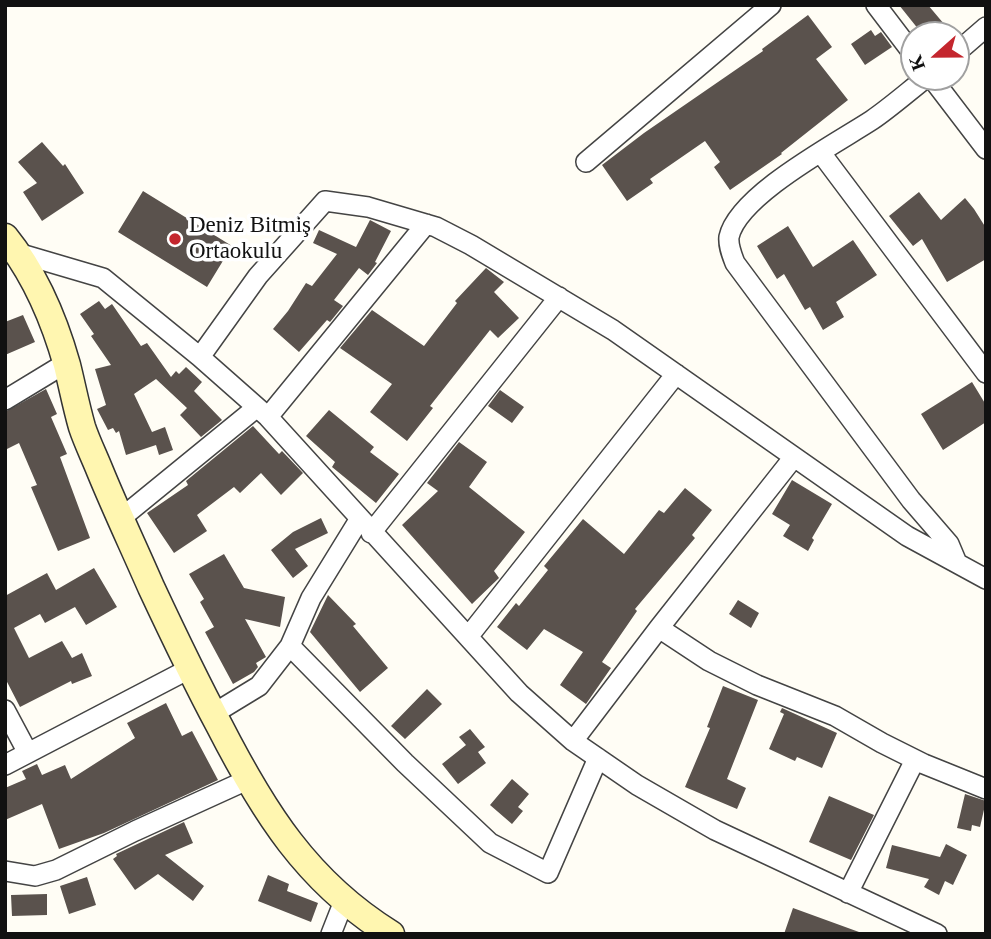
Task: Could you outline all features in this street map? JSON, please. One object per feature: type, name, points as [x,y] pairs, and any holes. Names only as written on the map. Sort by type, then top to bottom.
[{"type":"street","points":[[586,162],[771,5]]},
{"type":"street","points":[[876,5],[900,37]]},
{"type":"street","points":[[970,40],[986,27]]},
{"type":"street","points":[[910,91],[874,118],[774,183],[752,202],[738,218],[729,237],[730,250],[735,263],[895,479],[949,544],[957,563]]},
{"type":"street","points":[[940,91],[986,149]]},
{"type":"street","points":[[821,153],[986,373]]},
{"type":"street","points":[[200,357],[258,276],[325,201],[368,207],[426,225],[471,245],[559,297],[613,330],[907,536],[986,579]]},
{"type":"street","points":[[120,519],[262,413],[426,225]]},
{"type":"street","points":[[12,245],[103,278],[200,357],[262,413],[365,526],[401,561],[519,693],[573,741],[637,785],[715,830],[937,934]]},
{"type":"street","points":[[12,245],[51,318],[66,363],[82,428],[120,519],[189,669],[247,780],[280,832],[306,864],[344,901],[391,934]]},
{"type":"street","points":[[213,714],[259,686],[290,646],[311,598],[365,526],[559,297]]},
{"type":"street","points":[[5,400],[66,363]]},
{"type":"street","points":[[468,638],[676,374]]},
{"type":"street","points":[[573,741],[794,457]]},
{"type":"street","points":[[659,628],[709,661],[757,685],[835,716],[915,760],[986,789]]},
{"type":"street","points":[[290,646],[440,798],[490,843],[548,873],[598,758]]},
{"type":"street","points":[[5,765],[189,669]]},
{"type":"street","points":[[5,710],[28,753]]},
{"type":"street","points":[[848,893],[915,760]]},
{"type":"street","points":[[5,871],[35,876],[56,870],[247,780]]},
{"type":"street","points":[[331,934],[344,901]]},
{"type":"building","points":[[899,5],[928,5],[941,21],[912,21]]},
{"type":"building","points":[[808,15],[832,47],[816,59],[848,100],[782,154],[730,190],[714,167],[720,162],[705,141],[650,179],[653,183],[627,201],[602,165],[763,51],[762,49]]},
{"type":"building","points":[[871,30],[875,36],[881,32],[892,47],[865,65],[851,44]]},
{"type":"building","points":[[42,142],[63,166],[65,164],[84,193],[42,221],[23,192],[37,183],[18,162]]},
{"type":"building","name":"Deniz Bitmiş Ortaokulu","points":[[143,191],[232,246],[207,287],[118,232]]},
{"type":"building","points":[[919,192],[941,220],[965,198],[986,228],[986,259],[947,282],[922,239],[913,246],[889,216]]},
{"type":"building","points":[[370,220],[391,231],[375,262],[377,263],[368,275],[359,268],[334,300],[343,306],[299,352],[273,329],[306,283],[312,286],[337,254],[313,243],[319,230],[356,247]]},
{"type":"building","points":[[788,226],[813,267],[853,240],[877,275],[836,302],[844,317],[823,330],[810,307],[805,310],[784,274],[777,279],[757,246]]},
{"type":"building","points":[[486,268],[504,282],[494,292],[519,318],[498,338],[490,330],[430,406],[433,408],[407,441],[370,412],[392,384],[340,348],[372,310],[424,346],[457,303],[455,301]]},
{"type":"building","points":[[99,301],[105,309],[112,304],[141,346],[147,343],[171,377],[176,371],[179,374],[186,367],[202,382],[194,391],[222,420],[201,437],[180,415],[187,408],[156,379],[134,394],[152,432],[165,427],[173,450],[159,455],[156,445],[126,455],[119,431],[116,433],[113,428],[108,430],[97,409],[106,405],[95,369],[111,365],[80,314]]},
{"type":"building","points":[[23,315],[35,342],[5,355],[5,322]]},
{"type":"building","points":[[972,382],[986,405],[986,422],[943,450],[921,414]]},
{"type":"building","points":[[46,389],[57,414],[51,417],[67,454],[60,457],[90,538],[58,551],[31,487],[37,485],[19,443],[5,450],[5,412]]},
{"type":"building","points":[[500,390],[524,407],[512,423],[488,406]]},
{"type":"building","points":[[329,410],[374,447],[370,452],[399,474],[376,503],[332,467],[335,462],[306,436]]},
{"type":"building","points":[[253,426],[279,454],[282,451],[303,473],[281,495],[261,473],[240,493],[234,487],[197,515],[207,531],[174,553],[147,513],[188,485],[186,481]]},
{"type":"building","points":[[459,442],[487,462],[469,487],[525,532],[494,571],[499,578],[472,604],[402,525],[438,491],[427,483]]},
{"type":"building","points":[[792,480],[832,504],[812,538],[814,540],[808,551],[783,536],[790,525],[772,514]]},
{"type":"building","points":[[685,488],[712,510],[692,535],[695,538],[635,609],[637,611],[602,662],[611,668],[586,704],[560,685],[583,652],[544,629],[527,650],[497,627],[516,603],[519,606],[548,570],[544,566],[583,519],[624,554],[659,510],[664,513]]},
{"type":"building","points":[[321,518],[328,533],[295,549],[308,566],[293,578],[271,550],[293,532]]},
{"type":"building","points":[[224,554],[244,588],[285,597],[280,627],[245,619],[266,657],[256,663],[258,667],[254,672],[233,684],[205,632],[214,627],[200,602],[204,599],[189,574]]},
{"type":"building","points":[[94,568],[117,607],[86,625],[75,607],[45,623],[40,614],[14,628],[29,658],[62,641],[72,658],[82,653],[92,676],[72,684],[71,681],[20,707],[5,678],[5,596],[47,573],[56,590]]},
{"type":"building","points":[[328,595],[356,624],[353,626],[388,668],[360,692],[310,632]]},
{"type":"building","points":[[738,600],[759,613],[751,628],[729,614]]},
{"type":"building","points":[[723,686],[758,700],[727,779],[746,788],[737,809],[685,787],[710,728],[707,727]]},
{"type":"building","points":[[427,689],[442,704],[405,739],[391,726]]},
{"type":"building","points":[[166,703],[182,736],[192,731],[218,780],[104,833],[59,849],[42,804],[5,820],[5,788],[26,779],[22,771],[37,764],[42,775],[65,765],[71,779],[135,738],[127,723]]},
{"type":"building","points":[[782,708],[837,733],[822,768],[797,757],[795,761],[769,749],[784,714],[780,712]]},
{"type":"building","points":[[470,729],[485,747],[478,752],[486,763],[458,784],[442,764],[466,745],[459,737]]},
{"type":"building","points":[[512,779],[529,794],[518,807],[523,811],[512,824],[490,805]]},
{"type":"building","points":[[965,794],[986,801],[980,827],[972,825],[971,831],[957,828]]},
{"type":"building","points":[[829,796],[874,815],[851,860],[809,842]]},
{"type":"building","points":[[184,822],[193,843],[165,855],[204,886],[193,901],[158,874],[135,890],[113,859],[116,854]]},
{"type":"building","points":[[946,844],[967,855],[953,885],[945,881],[939,895],[924,887],[929,879],[886,868],[892,845],[940,857]]},
{"type":"building","points":[[268,875],[289,884],[287,891],[318,903],[311,922],[258,901]]},
{"type":"building","points":[[87,877],[96,905],[69,914],[60,886]]},
{"type":"building","points":[[47,894],[47,915],[12,916],[11,895]]},
{"type":"building","points":[[793,908],[859,932],[784,934]]},
{"type":"place","name":"Deniz Bitmiş Ortaokulu","points":[[175,239]]}]
